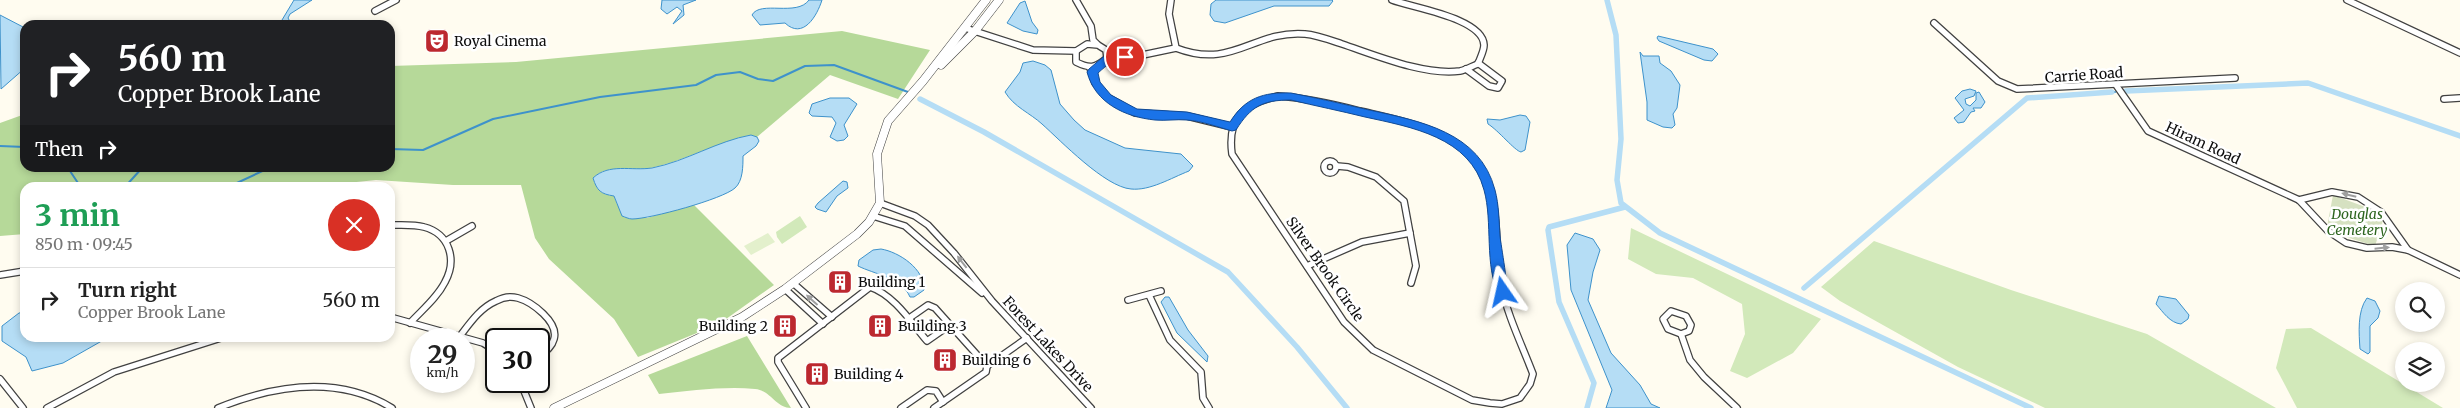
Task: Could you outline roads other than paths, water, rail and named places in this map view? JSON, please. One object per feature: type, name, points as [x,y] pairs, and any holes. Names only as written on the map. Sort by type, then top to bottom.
[{"type":"street","points":[[375,11],[396,0]]},
{"type":"street","points":[[554,408],[742,317],[785,289],[857,234],[874,216],[880,202],[876,154],[888,121],[923,81],[986,0]]},
{"type":"street","points":[[923,81],[975,31],[999,0]]},
{"type":"street","points":[[1076,0],[1091,26],[1093,40],[1107,52],[1116,56]]},
{"type":"street","points":[[1170,0],[1169,14],[1176,48]]},
{"type":"street","points":[[1075,54],[1079,65],[1092,69],[1116,56],[1147,56],[1176,48],[1196,56],[1214,58],[1268,37],[1307,34],[1325,37],[1362,53],[1444,72],[1466,69],[1478,62],[1484,49],[1483,40],[1477,30],[1457,20],[1412,8],[1392,0]]},
{"type":"street","points":[[2347,0],[2460,53]]},
{"type":"street","name":"Carrie Road","points":[[1934,23],[1998,81],[2009,87],[2026,90],[2116,85],[2144,81],[2235,78]]},
{"type":"street","points":[[965,28],[1018,46],[1075,54]]},
{"type":"street","points":[[1075,54],[1093,40]]},
{"type":"street","points":[[1087,44],[1098,45]]},
{"type":"street","points":[[1106,60],[1107,52]]},
{"type":"street","points":[[1466,69],[1489,86],[1498,88],[1502,81],[1478,62]]},
{"type":"street","points":[[1092,69],[1095,83],[1107,98],[1135,113],[1157,116],[1187,116],[1232,127]]},
{"type":"street","name":"Hiram Road","points":[[2116,85],[2138,120],[2148,131],[2299,200],[2328,231],[2346,243],[2367,248],[2392,247],[2408,250],[2460,275]]},
{"type":"street","name":"Silver Brook Circle","points":[[1278,96],[1291,96],[1417,124],[1446,136],[1462,147],[1478,165],[1490,190],[1499,273],[1510,314],[1533,374],[1525,394],[1512,402],[1502,404],[1472,400],[1380,355],[1344,322],[1236,161],[1229,143],[1232,127],[1242,111],[1253,103],[1278,96]]},
{"type":"street","points":[[2444,99],[2460,98]]},
{"type":"street","points":[[1337,166],[1348,167],[1376,177],[1404,201],[1416,266],[1411,283]]},
{"type":"street","name":"Hiram Road","points":[[2299,200],[2332,192],[2358,197],[2381,212],[2408,250]]},
{"type":"street","name":"Forest Lakes Drive","points":[[880,202],[915,216],[928,225],[954,253],[992,301],[1089,407]]},
{"type":"street","name":"Forest Lakes Drive","points":[[874,216],[904,226],[992,301]]},
{"type":"street","points":[[395,225],[425,227],[446,241],[451,253],[451,266],[445,283],[410,323]]},
{"type":"street","points":[[446,241],[472,226]]},
{"type":"street","points":[[1306,266],[1362,242],[1410,233]]},
{"type":"street","points":[[0,276],[20,272]]},
{"type":"street","points":[[793,283],[832,317]]},
{"type":"street","points":[[806,408],[778,362],[778,358],[870,287],[876,288],[908,319],[927,341],[950,326]]},
{"type":"street","points":[[785,289],[823,324]]},
{"type":"street","points":[[1128,300],[1161,291]]},
{"type":"street","points":[[1149,295],[1157,316],[1170,340],[1201,372],[1203,398],[1209,408]]},
{"type":"street","points":[[466,328],[477,315],[493,301],[504,297],[521,297],[552,322],[555,336],[550,347]]},
{"type":"street","points":[[908,319],[928,305],[935,308],[987,366]]},
{"type":"street","points":[[1680,312],[1689,318],[1691,328],[1681,334],[1672,332],[1665,326],[1663,318],[1667,313],[1680,312]]},
{"type":"street","points":[[395,318],[429,328]]},
{"type":"street","points":[[1681,334],[1690,360],[1737,408]]},
{"type":"street","points":[[934,408],[986,372],[987,366],[1027,338]]},
{"type":"street","points":[[47,408],[88,384],[114,372],[208,342]]},
{"type":"street","points":[[0,379],[22,408]]},
{"type":"street","points":[[218,408],[255,396],[302,388],[344,389],[368,395],[392,408]]},
{"type":"street","points":[[900,408],[927,390],[936,391],[943,402]]},
{"type":"street","points":[[525,393],[531,408]]},
{"type":"water","points":[[294,0],[312,0],[290,14],[289,20],[282,20]]},
{"type":"water","points":[[662,0],[696,0],[683,5],[684,15],[673,24],[682,11],[677,7],[667,14],[661,9]]},
{"type":"water","points":[[809,0],[822,0],[813,19],[798,29],[792,28],[785,23],[760,25],[752,15],[756,11],[763,9],[796,7],[803,5]]},
{"type":"water","points":[[1216,0],[1333,1],[1329,6],[1274,6],[1225,23],[1214,21],[1210,15],[1211,4]]},
{"type":"water","points":[[1025,1],[1032,22],[1038,30],[1037,34],[1023,31],[1007,23],[1020,3]]},
{"type":"water","points":[[0,15],[20,25],[20,72],[1,89]]},
{"type":"water","points":[[1658,36],[1713,49],[1718,54],[1712,61],[1704,60],[1659,41]]},
{"type":"water","points":[[1640,52],[1643,56],[1659,56],[1660,63],[1671,71],[1680,85],[1677,108],[1673,114],[1675,125],[1672,128],[1663,127],[1647,120],[1647,102]]},
{"type":"water","points":[[1033,61],[1045,65],[1051,70],[1060,104],[1085,130],[1125,148],[1181,154],[1193,166],[1189,171],[1146,188],[1138,189],[1120,186],[1096,172],[1042,124],[1017,106],[1005,92],[1020,72],[1023,63]]},
{"type":"water","points":[[1970,89],[1976,91],[1974,96],[1965,99],[1966,104],[1970,106],[1976,100],[1976,93],[1979,92],[1985,102],[1981,108],[1973,108],[1975,111],[1971,112],[1964,122],[1958,123],[1954,118],[1964,110],[1955,98],[1962,91]]},
{"type":"water","points":[[830,98],[849,98],[857,104],[844,125],[848,136],[844,140],[837,141],[830,137],[836,123],[832,117],[812,116],[809,113],[812,104]]},
{"type":"water","points":[[1520,115],[1526,116],[1530,122],[1525,150],[1521,152],[1488,124],[1487,119],[1500,120]]},
{"type":"water","points":[[751,135],[757,137],[759,141],[756,146],[743,156],[743,169],[738,185],[728,192],[686,208],[654,216],[628,218],[622,216],[614,196],[600,191],[593,178],[599,173],[613,169],[644,169],[665,165],[726,142]]},
{"type":"water","points":[[843,181],[847,182],[848,188],[837,196],[826,212],[815,207],[818,203]]},
{"type":"water","points":[[1575,233],[1593,239],[1600,250],[1593,272],[1588,300],[1611,353],[1640,385],[1651,404],[1660,408],[1606,408],[1612,390],[1571,290],[1567,245]]},
{"type":"water","points":[[881,249],[895,254],[910,263],[920,275],[924,290],[914,297],[910,297],[901,285],[887,277],[858,266],[859,260],[873,250]]},
{"type":"water","points":[[2159,296],[2176,299],[2189,315],[2188,319],[2181,324],[2170,319],[2156,304]]},
{"type":"water","points":[[1165,297],[1169,297],[1188,330],[1208,356],[1207,362],[1177,333],[1161,302]]},
{"type":"water","points":[[2367,298],[2375,301],[2380,311],[2378,318],[2370,326],[2370,352],[2368,354],[2360,349],[2359,330],[2360,316]]},
{"type":"water","points":[[19,313],[20,342],[100,342],[63,363],[32,371],[26,357],[2,341],[2,326]]},
{"type":"waterway","points":[[1607,0],[1616,35],[1621,139],[1617,180],[1621,203],[1660,233],[2031,408]]},
{"type":"waterway","points":[[395,149],[423,150],[493,119],[600,97],[696,85],[716,75],[740,72],[758,79],[773,81],[805,66],[834,65],[908,92]]},
{"type":"waterway","points":[[2126,91],[2308,83],[2460,136]]},
{"type":"waterway","points":[[1804,288],[2027,98],[2112,92]]},
{"type":"waterway","points":[[920,99],[984,132],[1228,272],[1297,347],[1347,408]]},
{"type":"waterway","points":[[0,146],[20,147]]},
{"type":"waterway","points":[[71,172],[77,182]]},
{"type":"waterway","points":[[129,182],[138,172]]},
{"type":"waterway","points":[[239,182],[260,172]]},
{"type":"waterway","points":[[1587,408],[1594,383],[1559,302],[1548,230],[1549,227],[1625,207]]},
{"type":"place","name":"Royal Cinema","points":[[437,41]]},
{"type":"place","name":"Building 1","points":[[840,282]]},
{"type":"place","name":"Building 2","points":[[785,326]]},
{"type":"place","name":"Building 3","points":[[880,326]]},
{"type":"place","name":"Building 6","points":[[945,360]]},
{"type":"place","name":"Building 4","points":[[817,374]]},
{"type":"park label","name":"Douglas Cemetery","points":[[2357,222]]}]
